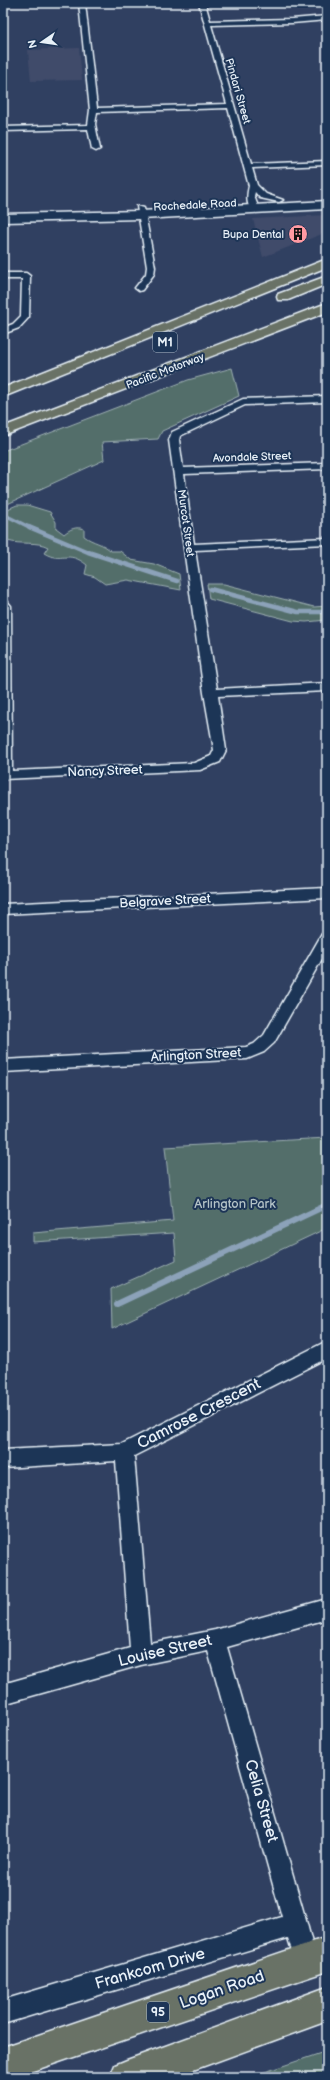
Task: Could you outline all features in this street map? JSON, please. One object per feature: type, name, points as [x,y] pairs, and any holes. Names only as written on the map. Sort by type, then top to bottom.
[{"type":"main road","name":"Rochedale Road","points":[[253,206],[279,200],[327,196]]},
{"type":"main road","name":"Rochedale Road","points":[[3,218],[253,206],[327,205]]},
{"type":"main road","points":[[3,392],[327,263]]},
{"type":"main road","points":[[269,302],[327,280]]},
{"type":"main road","name":"Pacific Motorway","points":[[3,432],[111,392],[327,307]]},
{"type":"main road","points":[[111,392],[213,359],[327,314]]},
{"type":"main road","name":"M1","points":[[3,404],[196,330]]},
{"type":"main road","name":"Logan Road","points":[[3,2064],[316,1958]]},
{"type":"main road","points":[[127,2077],[327,2004]]},
{"type":"street","points":[[82,3],[94,110],[91,114],[92,127],[96,149]]},
{"type":"street","name":"Pindari Street","points":[[202,3],[248,166],[253,186],[253,206]]},
{"type":"street","points":[[207,23],[292,21],[327,18]]},
{"type":"street","points":[[94,110],[230,106]]},
{"type":"street","points":[[3,130],[92,127]]},
{"type":"street","points":[[248,166],[327,163]]},
{"type":"street","points":[[253,186],[263,196],[279,200]]},
{"type":"street","points":[[139,288],[150,274],[151,267],[141,212]]},
{"type":"street","points":[[3,276],[26,276],[25,317],[16,326],[3,331]]},
{"type":"street","name":"Murcot Street","points":[[207,764],[216,759],[220,750],[210,693],[174,440],[176,434],[182,429],[243,402],[327,399]]},
{"type":"street","name":"Avondale Street","points":[[178,471],[327,466]]},
{"type":"street","points":[[189,546],[327,541]]},
{"type":"street","points":[[3,603],[5,606],[4,775]]},
{"type":"street","points":[[210,693],[327,687]]},
{"type":"street","name":"Nancy Street","points":[[4,775],[182,768],[207,764]]},
{"type":"street","name":"Belgrave Street","points":[[3,909],[327,893]]},
{"type":"street","name":"Arlington Street","points":[[3,1066],[247,1052],[260,1048],[269,1038],[327,938]]},
{"type":"street","name":"Camrose Crescent","points":[[141,1655],[124,1452],[327,1349]]},
{"type":"street","points":[[3,1459],[124,1452]]},
{"type":"street","name":"Louise Street","points":[[3,1694],[141,1655],[215,1640],[327,1609]]},
{"type":"street","name":"Celia Street","points":[[215,1640],[296,1924],[316,1958]]},
{"type":"street","name":"Frankcom Drive","points":[[3,2012],[296,1924]]},
{"type":"shaded area","points":[[79,48],[82,80],[31,81],[28,50]]},
{"type":"shaded area","points":[[327,215],[327,232],[263,257],[253,219]]},
{"type":"green space","points":[[232,368],[239,396],[162,431],[158,439],[102,442],[104,460],[3,506],[3,451],[188,380]]},
{"type":"green space","points":[[17,505],[27,505],[50,512],[56,522],[56,528],[64,534],[73,528],[84,529],[84,536],[105,546],[111,551],[120,551],[131,560],[154,564],[179,574],[181,590],[128,580],[105,584],[95,577],[85,574],[87,565],[80,560],[69,557],[50,556],[44,553],[48,547],[44,545],[8,541],[3,533],[3,511]]},
{"type":"green space","points":[[207,584],[224,584],[314,607],[327,606],[327,620],[306,622],[293,621],[209,599]]},
{"type":"green space","name":"Arlington Park","points":[[327,1138],[327,1228],[112,1329],[111,1289],[176,1260],[174,1233],[33,1242],[33,1233],[173,1221],[165,1147]]},
{"type":"green space","points":[[327,2051],[327,2077],[250,2077]]},
{"type":"waterway","points":[[3,514],[29,527]]},
{"type":"waterway","points":[[29,527],[88,552],[177,581]]},
{"type":"waterway","points":[[210,589],[298,612],[327,612]]},
{"type":"waterway","points":[[117,1304],[327,1205]]},
{"type":"place","name":"Bupa Dental","points":[[298,234]]}]
